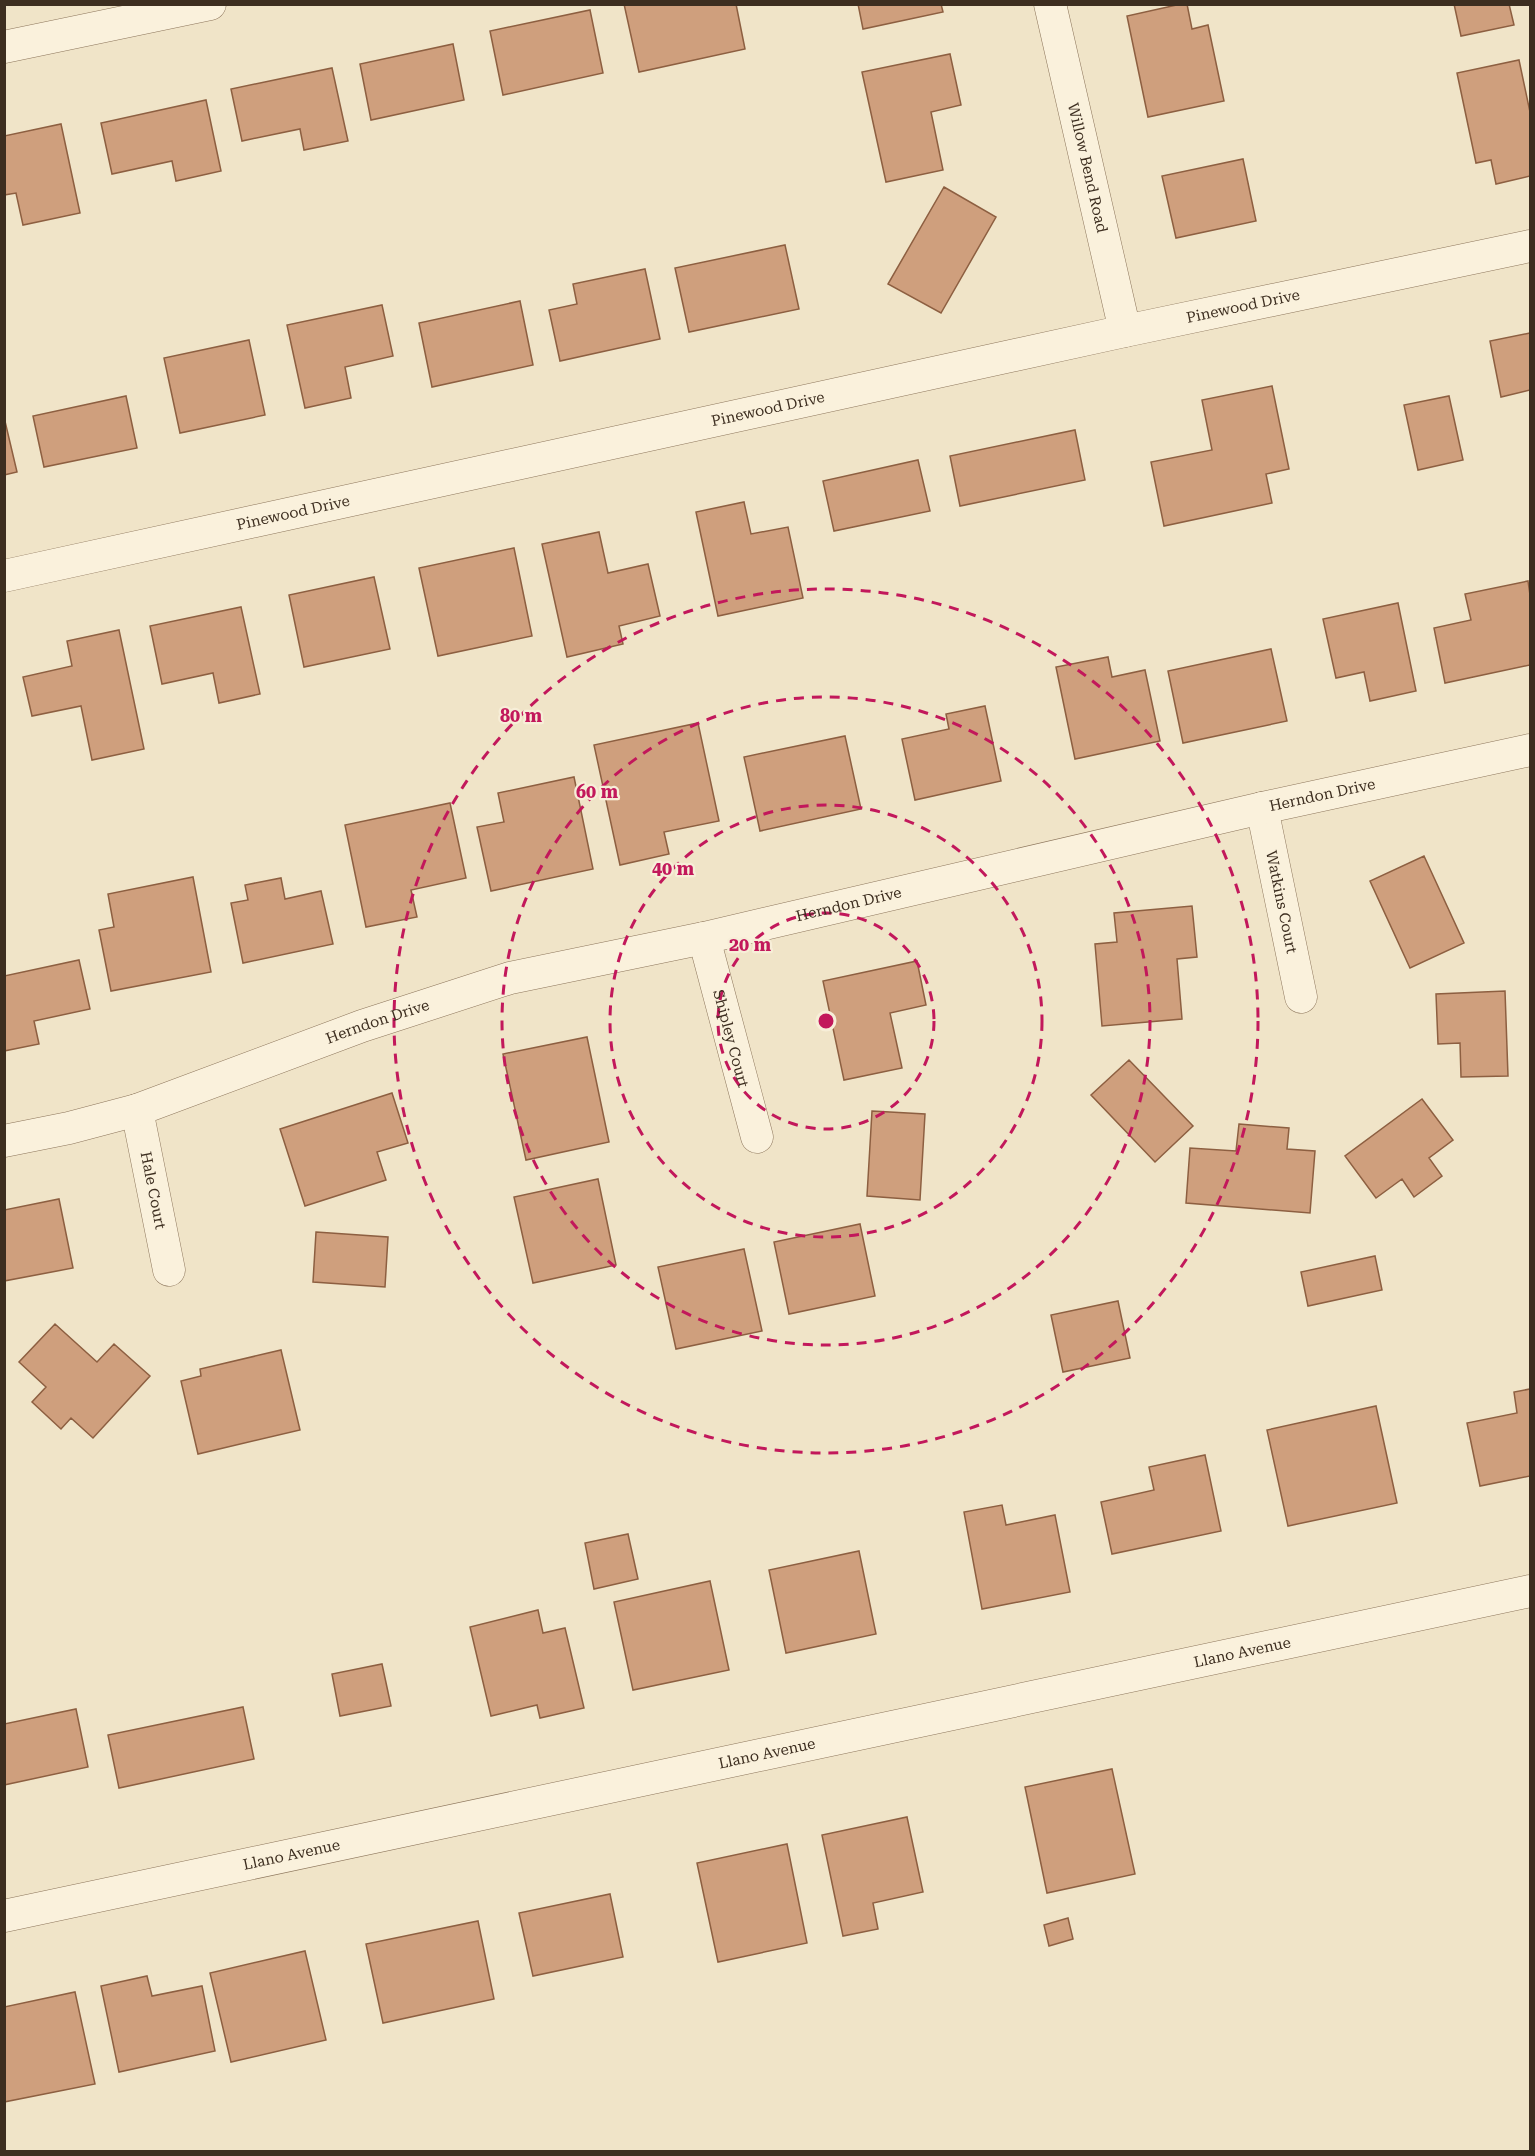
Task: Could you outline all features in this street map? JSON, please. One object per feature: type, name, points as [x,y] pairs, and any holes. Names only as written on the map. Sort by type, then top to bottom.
[{"type":"street","points":[[4,47],[210,4]]},
{"type":"street","name":"Willow Bend Road","points":[[1050,4],[1125,331]]},
{"type":"street","name":"Pinewood Drive","points":[[4,576],[1125,331],[1530,246]]},
{"type":"street","name":"Herndon Drive","points":[[4,1141],[69,1128],[137,1110],[362,1026],[510,978],[704,938],[1262,808],[1530,750]]},
{"type":"street","name":"Watkins Court","points":[[1262,808],[1301,997]]},
{"type":"street","name":"Shipley Court","points":[[704,938],[757,1137]]},
{"type":"street","name":"Hale Court","points":[[137,1110],[169,1270]]},
{"type":"street","name":"Llano Avenue","points":[[4,1916],[1530,1591]]},
{"type":"building","points":[[624,4],[736,4],[745,49],[639,72]]},
{"type":"building","points":[[858,4],[941,4],[943,12],[863,29]]},
{"type":"building","points":[[1187,4],[1192,29],[1208,25],[1224,101],[1148,117],[1127,16]]},
{"type":"building","points":[[1454,4],[1509,4],[1514,25],[1461,36]]},
{"type":"building","points":[[590,10],[603,73],[503,95],[490,31]]},
{"type":"building","points":[[453,44],[464,100],[371,120],[360,64]]},
{"type":"building","points":[[950,54],[961,105],[931,112],[943,170],[886,182],[862,72]]},
{"type":"building","points":[[1519,60],[1530,112],[1530,176],[1496,184],[1491,160],[1476,163],[1457,73]]},
{"type":"building","points":[[332,68],[348,141],[304,150],[300,129],[242,141],[231,89]]},
{"type":"building","points":[[206,100],[221,171],[176,181],[172,161],[112,174],[101,123]]},
{"type":"building","points":[[61,124],[80,213],[23,225],[16,193],[4,195],[4,136]]},
{"type":"building","points":[[1243,159],[1256,221],[1176,238],[1162,176]]},
{"type":"building","points":[[944,187],[996,217],[941,313],[888,284]]},
{"type":"building","points":[[785,245],[799,309],[689,332],[675,268]]},
{"type":"building","points":[[645,269],[660,339],[560,361],[549,310],[577,304],[573,284]]},
{"type":"building","points":[[520,301],[533,365],[432,387],[419,323]]},
{"type":"building","points":[[382,305],[393,356],[345,367],[351,398],[305,408],[287,325]]},
{"type":"building","points":[[1530,333],[1530,390],[1501,397],[1490,341]]},
{"type":"building","points":[[249,340],[265,415],[180,433],[164,358]]},
{"type":"building","points":[[1272,386],[1289,469],[1266,474],[1272,503],[1164,526],[1151,462],[1212,450],[1202,400]]},
{"type":"building","points":[[126,396],[137,448],[44,467],[33,416]]},
{"type":"building","points":[[1449,396],[1463,460],[1418,470],[1404,405]]},
{"type":"building","points":[[4,417],[17,472],[4,475]]},
{"type":"building","points":[[1075,430],[1085,480],[960,506],[950,456]]},
{"type":"building","points":[[918,460],[930,511],[834,531],[823,481]]},
{"type":"building","points":[[744,502],[751,534],[788,527],[803,598],[718,616],[696,512]]},
{"type":"building","points":[[599,532],[608,573],[648,564],[660,616],[619,626],[623,644],[567,657],[542,544]]},
{"type":"building","points":[[514,548],[532,636],[438,656],[419,568]]},
{"type":"building","points":[[374,577],[390,649],[304,667],[289,595]]},
{"type":"building","points":[[1528,581],[1530,665],[1445,683],[1434,628],[1471,620],[1465,594]]},
{"type":"building","points":[[1398,603],[1416,691],[1370,701],[1364,672],[1336,678],[1323,619]]},
{"type":"building","points":[[241,607],[260,694],[219,703],[213,673],[162,684],[150,626]]},
{"type":"building","points":[[119,630],[144,749],[92,760],[81,706],[32,716],[23,677],[72,666],[67,641]]},
{"type":"building","points":[[1271,649],[1287,721],[1183,743],[1168,671]]},
{"type":"building","points":[[1108,657],[1112,677],[1145,670],[1160,741],[1075,759],[1056,667]]},
{"type":"building","points":[[985,706],[1001,781],[915,800],[902,739],[949,729],[946,714]]},
{"type":"building","points":[[698,723],[719,821],[664,832],[669,854],[620,865],[594,745]]},
{"type":"building","points":[[845,736],[861,809],[760,831],[744,757]]},
{"type":"building","points":[[574,777],[593,869],[491,891],[477,827],[504,822],[498,793]]},
{"type":"building","points":[[450,803],[466,878],[411,890],[417,917],[366,927],[345,825]]},
{"type":"building","points":[[1424,856],[1464,943],[1410,968],[1370,881]]},
{"type":"building","points":[[193,877],[211,972],[111,991],[99,930],[114,927],[108,894]]},
{"type":"building","points":[[281,878],[285,899],[321,891],[333,944],[243,963],[231,903],[248,900],[245,885]]},
{"type":"building","points":[[1192,906],[1197,957],[1177,959],[1182,1019],[1102,1026],[1095,944],[1117,942],[1114,913]]},
{"type":"building","points":[[79,960],[90,1009],[34,1021],[39,1044],[4,1051],[4,976]]},
{"type":"building","points":[[917,961],[926,1005],[890,1013],[902,1068],[844,1080],[823,981]]},
{"type":"building","points":[[1505,991],[1508,1076],[1461,1077],[1460,1043],[1438,1044],[1436,994]]},
{"type":"building","points":[[587,1037],[609,1142],[526,1160],[503,1054]]},
{"type":"building","points":[[1129,1060],[1193,1126],[1155,1162],[1091,1095]]},
{"type":"building","points":[[392,1093],[408,1143],[377,1152],[386,1180],[305,1206],[280,1129]]},
{"type":"building","points":[[1422,1099],[1453,1140],[1429,1158],[1442,1176],[1414,1197],[1402,1179],[1376,1198],[1345,1156]]},
{"type":"building","points":[[872,1111],[925,1114],[920,1200],[867,1196]]},
{"type":"building","points":[[1239,1124],[1289,1128],[1287,1149],[1315,1151],[1310,1213],[1186,1203],[1190,1148],[1236,1151]]},
{"type":"building","points":[[598,1179],[616,1265],[533,1283],[514,1197]]},
{"type":"building","points":[[59,1199],[73,1268],[4,1281],[4,1210]]},
{"type":"building","points":[[860,1224],[875,1296],[789,1314],[774,1242]]},
{"type":"building","points":[[316,1232],[388,1237],[385,1287],[313,1282]]},
{"type":"building","points":[[744,1249],[762,1331],[676,1349],[658,1267]]},
{"type":"building","points":[[1375,1256],[1382,1290],[1308,1306],[1301,1272]]},
{"type":"building","points":[[1118,1301],[1130,1358],[1063,1372],[1051,1315]]},
{"type":"building","points":[[55,1324],[97,1362],[114,1344],[150,1376],[93,1438],[71,1418],[61,1429],[32,1402],[46,1387],[19,1362]]},
{"type":"building","points":[[281,1350],[300,1430],[198,1454],[181,1381],[201,1376],[200,1369]]},
{"type":"building","points":[[1530,1389],[1530,1476],[1480,1486],[1467,1423],[1517,1413],[1514,1392]]},
{"type":"building","points":[[1376,1406],[1397,1503],[1288,1526],[1267,1430]]},
{"type":"building","points":[[1205,1455],[1221,1531],[1112,1554],[1101,1502],[1154,1490],[1149,1467]]},
{"type":"building","points":[[1002,1505],[1006,1525],[1055,1515],[1070,1592],[982,1609],[964,1512]]},
{"type":"building","points":[[628,1534],[638,1579],[594,1589],[585,1543]]},
{"type":"building","points":[[859,1551],[876,1634],[786,1653],[769,1570]]},
{"type":"building","points":[[710,1581],[729,1670],[633,1690],[614,1602]]},
{"type":"building","points":[[538,1610],[543,1633],[565,1628],[584,1708],[540,1718],[537,1705],[491,1716],[470,1627]]},
{"type":"building","points":[[382,1664],[391,1706],[340,1716],[332,1674]]},
{"type":"building","points":[[243,1707],[254,1759],[119,1788],[108,1735]]},
{"type":"building","points":[[76,1709],[88,1767],[4,1785],[4,1724]]},
{"type":"building","points":[[1112,1769],[1135,1874],[1047,1893],[1025,1787]]},
{"type":"building","points":[[907,1817],[923,1892],[873,1903],[878,1929],[843,1936],[822,1835]]},
{"type":"building","points":[[787,1844],[807,1943],[718,1962],[697,1863]]},
{"type":"building","points":[[610,1894],[623,1957],[533,1976],[519,1913]]},
{"type":"building","points":[[1068,1918],[1073,1939],[1049,1946],[1044,1925]]},
{"type":"building","points":[[478,1921],[494,1999],[383,2023],[366,1944]]},
{"type":"building","points":[[305,1951],[326,2040],[231,2062],[210,1973]]},
{"type":"building","points":[[147,1976],[152,1996],[202,1986],[215,2051],[119,2072],[101,1986]]},
{"type":"building","points":[[75,1992],[95,2084],[4,2102],[4,2007]]}]
